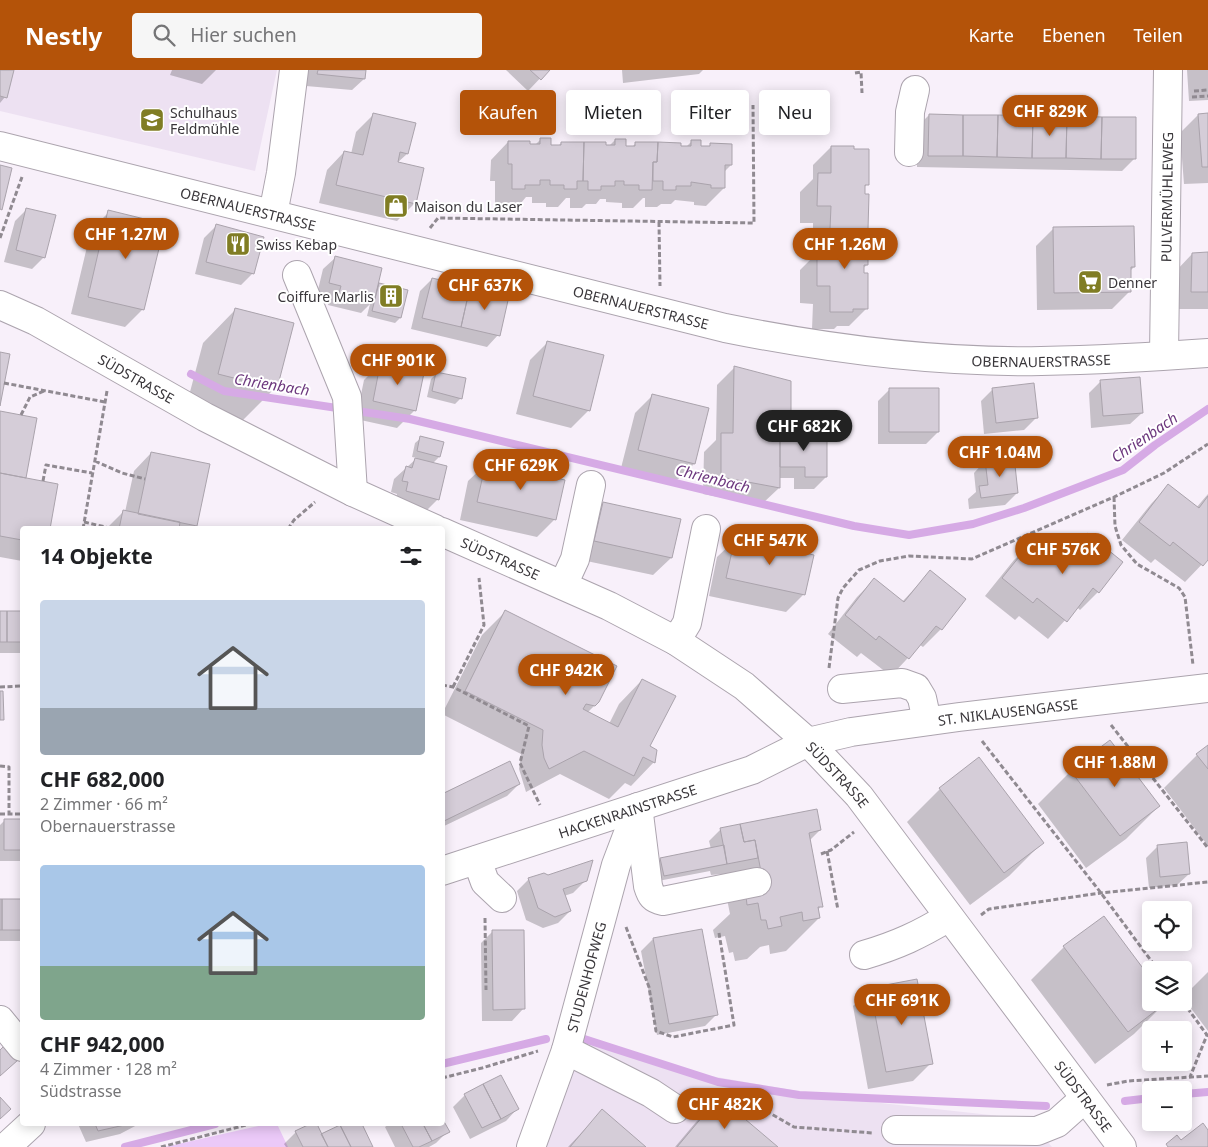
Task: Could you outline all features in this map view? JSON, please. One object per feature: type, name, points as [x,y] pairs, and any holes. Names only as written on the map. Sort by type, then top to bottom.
[{"type":"street","points":[[273,214],[281,173],[294,70]]},
{"type":"street","name":"PULVERMÜHLEWEG","points":[[1164,355],[1168,70]]},
{"type":"street","points":[[910,152],[910,112],[915,90]]},
{"type":"street","name":"OBERNAUERSTRASSE","points":[[0,146],[725,328],[794,342],[878,353],[990,360],[1050,361],[1208,353]]},
{"type":"street","points":[[297,275],[348,407],[344,487]]},
{"type":"street","name":"SÜDSTRASSE","points":[[0,306],[36,321],[205,418],[344,487],[429,526]]},
{"type":"street","points":[[563,585],[575,559],[591,485]]},
{"type":"street","points":[[676,641],[687,623],[706,528]]},
{"type":"street","name":"SÜDSTRASSE","points":[[445,533],[563,585],[676,641],[744,686],[808,742],[859,796],[962,918],[1095,1092],[1122,1147]]},
{"type":"street","points":[[835,680],[902,683],[916,688],[922,698],[927,721]]},
{"type":"street","name":"ST. NIKLAUSENGASSE","points":[[808,742],[851,732],[927,721],[1208,688]]},
{"type":"street","name":"HACKENRAINSTRASSE","points":[[445,872],[488,880],[638,807],[752,770],[808,742]]},
{"type":"street","points":[[638,807],[648,886],[651,895],[655,899],[663,901],[757,882]]},
{"type":"street","name":"STUDENHOFWEG","points":[[531,1147],[566,1050],[616,865],[638,807]]},
{"type":"street","points":[[864,955],[895,946],[919,934],[962,918]]},
{"type":"street","points":[[0,1020],[20,1044]]},
{"type":"street","points":[[566,1050],[651,1092],[675,1109]]},
{"type":"street","points":[[896,1130],[1037,1131],[1057,1123],[1095,1092]]},
{"type":"street","points":[[6,1147],[29,1126]]},
{"type":"path","points":[[855,73],[861,72],[862,93]]},
{"type":"path","points":[[429,230],[438,218],[754,223],[753,105]]},
{"type":"path","points":[[0,238],[22,176]]},
{"type":"path","points":[[660,222],[660,288]]},
{"type":"path","points":[[4,382],[105,402]]},
{"type":"path","points":[[83,526],[108,383]]},
{"type":"path","points":[[20,415],[30,397],[45,390]]},
{"type":"path","points":[[835,680],[838,598],[843,588],[859,570],[880,561],[909,556],[972,559],[1164,473],[1208,444]]},
{"type":"path","points":[[94,460],[122,473],[145,479]]},
{"type":"path","points":[[42,481],[46,465],[92,473]]},
{"type":"path","points":[[290,526],[294,520],[344,487]]},
{"type":"path","points":[[1114,497],[1116,526],[1121,545],[1137,564],[1179,588],[1185,596],[1193,666]]},
{"type":"path","points":[[84,522],[101,526]]},
{"type":"path","points":[[454,687],[484,625],[476,547]]},
{"type":"path","points":[[0,687],[20,686]]},
{"type":"path","points":[[445,686],[454,687],[529,726],[520,763],[540,805]]},
{"type":"path","points":[[1110,723],[1208,848]]},
{"type":"path","points":[[980,739],[1101,893],[1151,961]]},
{"type":"path","points":[[0,766],[9,767],[9,814]]},
{"type":"path","points":[[0,814],[20,814]]},
{"type":"path","points":[[821,854],[860,828]]},
{"type":"path","points":[[828,851],[838,910]]},
{"type":"path","points":[[486,990],[488,880]]},
{"type":"path","points":[[962,918],[990,910],[1101,893],[1208,882]]},
{"type":"path","points":[[625,922],[649,987],[656,1030],[674,1037],[734,1025],[719,933]]},
{"type":"path","points":[[1190,1011],[1207,1035],[1190,1077]]},
{"type":"path","points":[[445,1077],[549,1049],[566,1050]]},
{"type":"path","points":[[1095,1092],[1128,1081],[1208,1076]]},
{"type":"path","points":[[675,1109],[692,1094],[705,1092],[748,1100],[794,1127],[874,1133],[896,1130]]},
{"type":"path","points":[[161,1147],[242,1126]]},
{"type":"shaded area","name":"Schulhaus Feldmühle","points":[[0,70],[277,70],[255,171],[0,111]]},
{"type":"shaded area","points":[[579,1033],[682,1071],[844,1099],[1028,1119],[1052,1147],[540,1147]]},
{"type":"shaded area","points":[[258,1126],[278,1126],[288,1147],[165,1147]]},
{"type":"building","points":[[0,70],[14,70],[7,98],[0,96]]},
{"type":"building","points":[[318,70],[366,70],[365,79],[317,74]]},
{"type":"building","points":[[530,70],[550,70],[541,80]]},
{"type":"building","points":[[373,113],[416,123],[408,154],[400,152],[398,162],[424,168],[416,204],[336,185],[344,151],[363,155]]},
{"type":"building","points":[[1208,113],[1208,167],[1202,167],[1198,114]]},
{"type":"building","points":[[929,114],[963,115],[963,156],[928,156]]},
{"type":"building","points":[[963,115],[998,115],[997,157],[963,156]]},
{"type":"building","points":[[998,115],[1033,116],[1032,158],[997,157]]},
{"type":"building","points":[[1033,116],[1067,116],[1066,158],[1032,158]]},
{"type":"building","points":[[1067,116],[1102,117],[1101,159],[1066,158]]},
{"type":"building","points":[[1102,117],[1136,117],[1136,159],[1101,159]]},
{"type":"building","points":[[540,138],[551,138],[551,145],[561,145],[561,142],[584,142],[583,181],[577,181],[577,189],[564,189],[564,185],[550,185],[550,180],[540,180],[540,185],[525,185],[525,189],[512,189],[512,164],[508,164],[508,141],[530,141],[530,144],[540,144]]},
{"type":"building","points":[[615,139],[626,139],[626,146],[635,146],[635,142],[658,142],[657,162],[653,162],[652,190],[639,190],[639,185],[624,185],[624,181],[615,181],[615,186],[601,186],[601,190],[588,190],[588,181],[583,181],[584,142],[606,142],[606,145],[615,145]]},
{"type":"building","points":[[691,140],[701,140],[701,146],[710,146],[710,143],[732,144],[732,165],[725,165],[725,188],[711,188],[711,185],[691,182],[691,186],[676,186],[676,190],[663,190],[663,181],[653,181],[653,162],[657,162],[658,142],[681,143],[681,146],[691,146]]},
{"type":"building","points":[[831,146],[854,146],[854,149],[869,149],[869,185],[865,185],[865,194],[869,194],[868,229],[830,229],[831,206],[817,206],[818,173],[831,173]]},
{"type":"building","points":[[0,165],[12,168],[2,210],[0,209]]},
{"type":"building","points":[[26,208],[56,215],[45,258],[16,250]]},
{"type":"building","points":[[108,210],[165,224],[144,310],[88,297]]},
{"type":"building","points":[[216,224],[264,237],[254,274],[206,262]]},
{"type":"building","points":[[1134,226],[1135,267],[1131,267],[1131,292],[1054,293],[1053,227]]},
{"type":"building","points":[[830,229],[868,229],[868,265],[864,265],[864,273],[868,273],[868,309],[853,309],[853,312],[830,312],[830,286],[817,286],[817,251],[830,251]]},
{"type":"building","points":[[1208,252],[1208,292],[1191,292],[1192,253]]},
{"type":"building","points":[[335,256],[382,268],[374,302],[339,293],[341,286],[329,283]]},
{"type":"building","points":[[432,278],[470,287],[461,327],[422,318]]},
{"type":"building","name":"Coiffure Marlis","points":[[379,283],[408,290],[401,318],[372,311]]},
{"type":"building","points":[[470,287],[509,296],[500,336],[461,327]]},
{"type":"building","points":[[235,308],[294,323],[277,389],[218,374]]},
{"type":"building","points":[[547,341],[604,355],[590,411],[533,396]]},
{"type":"building","points":[[0,352],[10,354],[0,406]]},
{"type":"building","points":[[381,360],[414,368],[414,371],[424,373],[416,411],[373,401]]},
{"type":"building","points":[[734,366],[791,381],[791,430],[780,430],[780,488],[721,477],[721,433],[733,433]]},
{"type":"building","points":[[436,372],[466,378],[462,399],[432,391]]},
{"type":"building","points":[[1140,377],[1143,413],[1103,416],[1100,380]]},
{"type":"building","points":[[1034,383],[1038,418],[996,423],[992,388]]},
{"type":"building","points":[[889,388],[939,388],[939,432],[889,432]]},
{"type":"building","points":[[652,394],[709,408],[695,464],[638,450]]},
{"type":"building","points":[[0,411],[37,418],[26,478],[0,473]]},
{"type":"building","points":[[780,430],[821,430],[821,441],[827,441],[827,477],[805,477],[805,467],[780,467]]},
{"type":"building","points":[[420,436],[444,442],[440,457],[417,451]]},
{"type":"building","points":[[151,452],[210,464],[197,526],[138,514]]},
{"type":"building","points":[[1014,456],[1018,493],[981,498],[979,486],[988,485],[985,460]]},
{"type":"building","points":[[415,458],[447,466],[439,500],[406,491],[408,482],[402,481],[406,466],[412,468]]},
{"type":"building","points":[[486,462],[565,480],[556,520],[477,502]]},
{"type":"building","points":[[0,473],[58,484],[51,526],[20,526],[20,540],[0,536]]},
{"type":"building","points":[[1168,484],[1199,508],[1208,496],[1208,560],[1203,566],[1173,542],[1170,546],[1139,522]]},
{"type":"building","points":[[603,502],[681,519],[672,558],[594,541]]},
{"type":"building","points":[[123,510],[180,522],[179,526],[120,526]]},
{"type":"building","points":[[1087,533],[1123,562],[1099,593],[1093,588],[1067,622],[1037,598],[1033,603],[1002,578],[1032,541],[1062,565]]},
{"type":"building","points":[[735,538],[814,555],[805,595],[726,578]]},
{"type":"building","points":[[930,570],[966,599],[942,630],[936,626],[909,659],[879,636],[876,640],[845,615],[874,578],[904,602]]},
{"type":"building","points":[[505,610],[617,666],[599,702],[595,706],[586,704],[583,709],[618,727],[642,679],[676,696],[650,746],[657,750],[655,763],[643,757],[634,776],[584,751],[549,769],[544,758],[542,745],[543,730],[465,691]]},
{"type":"building","points":[[0,611],[7,611],[7,642],[0,642]]},
{"type":"building","points":[[7,611],[20,611],[20,642],[7,642]]},
{"type":"building","points":[[0,691],[3,691],[4,720],[0,720]]},
{"type":"building","points":[[1110,740],[1160,806],[1120,836],[1070,770]]},
{"type":"building","points":[[1208,745],[1208,769],[1196,754]]},
{"type":"building","points":[[979,757],[1044,843],[1004,873],[939,788]]},
{"type":"building","points":[[510,761],[520,784],[445,821],[445,793]]},
{"type":"building","points":[[817,809],[821,830],[809,833],[823,907],[818,907],[820,918],[803,921],[802,912],[780,917],[782,926],[768,929],[766,920],[761,920],[758,903],[747,905],[746,896],[765,893],[755,840],[744,842],[740,824]]},
{"type":"building","points":[[4,819],[20,819],[20,850],[4,850]]},
{"type":"building","points":[[740,824],[744,842],[755,840],[758,858],[727,864],[720,828]]},
{"type":"building","points":[[1187,842],[1190,874],[1160,877],[1157,845]]},
{"type":"building","points":[[724,845],[727,864],[664,876],[660,858]]},
{"type":"building","points":[[593,860],[587,881],[563,889],[571,911],[555,917],[538,908],[528,878],[544,873],[548,875]]},
{"type":"building","points":[[0,899],[2,899],[2,930],[0,930]]},
{"type":"building","points":[[2,899],[20,899],[20,930],[2,930]]},
{"type":"building","points":[[1104,916],[1142,967],[1142,1011],[1155,1011],[1128,1032],[1063,946]]},
{"type":"building","points":[[702,929],[718,1015],[669,1024],[653,938]]},
{"type":"building","points":[[492,930],[524,930],[525,1009],[493,1010]]},
{"type":"building","points":[[917,979],[933,1064],[886,1072],[870,988]]},
{"type":"building","points":[[5,1045],[18,1060],[0,1076],[0,1050]]},
{"type":"building","points":[[501,1075],[519,1109],[501,1119],[483,1084]]},
{"type":"building","points":[[483,1084],[501,1119],[482,1128],[464,1094]]},
{"type":"building","points":[[0,1097],[11,1109],[0,1119]]},
{"type":"building","points":[[719,1097],[778,1147],[677,1147]]},
{"type":"building","points":[[602,1109],[646,1147],[570,1147]]},
{"type":"building","points":[[445,1123],[450,1132],[432,1141],[424,1126],[445,1126]]},
{"type":"building","points":[[1203,1123],[1208,1130],[1208,1147],[1168,1147],[1166,1144],[1177,1135],[1181,1140]]},
{"type":"building","points":[[96,1126],[120,1126],[98,1131]]},
{"type":"building","points":[[306,1126],[318,1126],[328,1147],[303,1147],[295,1131]]},
{"type":"building","points":[[340,1126],[363,1126],[373,1147],[351,1147]]},
{"type":"building","points":[[340,1126],[351,1147],[328,1147],[321,1134]]},
{"type":"building","points":[[402,1126],[424,1126],[432,1141],[419,1147],[413,1147]]},
{"type":"waterway","name":"Chrienbach","points":[[191,374],[224,391],[410,419],[854,526],[909,535],[973,524],[1024,508],[1123,470],[1155,445],[1208,409]]},
{"type":"waterway","points":[[575,1036],[718,1082],[799,1095],[1046,1106]]},
{"type":"waterway","points":[[445,1063],[546,1039]]},
{"type":"waterway","points":[[1192,1093],[1208,1092]]},
{"type":"waterway","points":[[1125,1101],[1142,1099]]},
{"type":"waterway","points":[[125,1147],[207,1126]]},
{"type":"place","name":"Schulhaus Feldmühle","points":[[152,120]]},
{"type":"place","name":"Maison du Laser","points":[[396,206]]},
{"type":"place","name":"Swiss Kebap","points":[[238,244]]},
{"type":"place","name":"Denner","points":[[1090,282]]},
{"type":"place","name":"Coiffure Marlis","points":[[391,296]]}]
